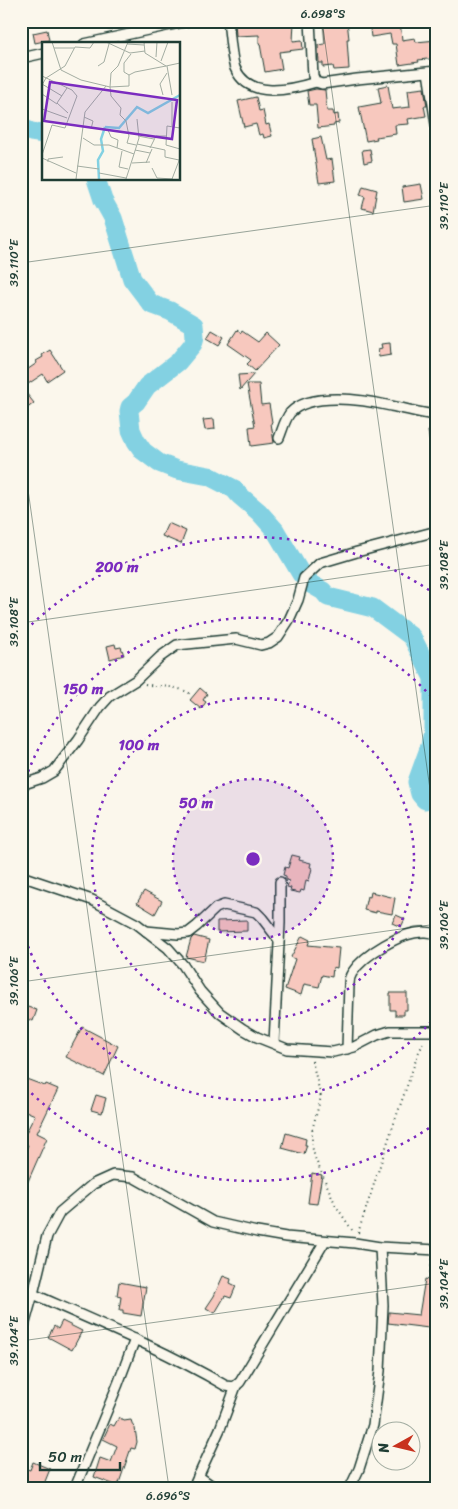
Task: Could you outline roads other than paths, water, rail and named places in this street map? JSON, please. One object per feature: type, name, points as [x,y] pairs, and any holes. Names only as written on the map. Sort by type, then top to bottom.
[{"type":"street","points":[[93,42],[189,21]]},
{"type":"street","points":[[228,21],[235,67],[241,78],[264,90],[296,88],[316,82],[322,84],[432,71],[437,131]]},
{"type":"street","points":[[310,21],[313,76],[316,82]]},
{"type":"street","points":[[26,57],[42,53]]},
{"type":"street","points":[[279,438],[289,414],[301,405],[322,400],[344,399],[391,405],[425,414],[437,415]]},
{"type":"street","points":[[21,784],[42,778],[54,771],[110,696],[136,680],[177,645],[236,639],[261,645],[268,643],[278,637],[289,620],[298,600],[304,578],[320,563],[437,531]]},
{"type":"street","points":[[21,876],[92,900],[137,924],[168,948],[184,965],[200,991],[220,1013],[243,1030],[274,1044],[287,1048],[333,1052],[354,1047],[377,1035],[390,1031],[436,1032]]},
{"type":"street","points":[[274,1044],[280,882]]},
{"type":"street","points":[[146,931],[188,933],[216,908],[224,905],[256,912],[279,940]]},
{"type":"street","points":[[347,1049],[349,984],[351,975],[358,966],[382,946],[416,933],[427,932],[437,935]]},
{"type":"street","points":[[21,1336],[47,1236],[60,1212],[92,1184],[113,1175],[133,1177],[214,1222],[257,1232],[380,1247],[437,1250]]},
{"type":"street","points":[[193,1488],[220,1429],[236,1386],[326,1241]]},
{"type":"street","points":[[350,1488],[359,1469],[373,1426],[380,1370],[383,1305],[380,1247]]},
{"type":"street","points":[[33,1294],[135,1339],[197,1369],[226,1386],[236,1386]]},
{"type":"street","points":[[75,1488],[135,1339]]},
{"type":"street","points":[[198,1476],[214,1488]]},
{"type":"waterway","points":[[21,127],[31,132],[42,134]]},
{"type":"waterway","points":[[96,180],[103,200],[113,218],[132,279],[151,304],[170,311],[194,325],[195,337],[193,344],[178,362],[147,386],[136,402],[130,407],[131,430],[136,441],[143,451],[159,463],[177,470],[209,476],[234,489],[275,530],[301,574],[309,583],[323,591],[328,597],[373,608],[412,637],[433,678],[433,730],[430,746],[417,782],[420,794],[425,800]]},
{"type":"waterway","points":[[425,800],[437,805]]}]
